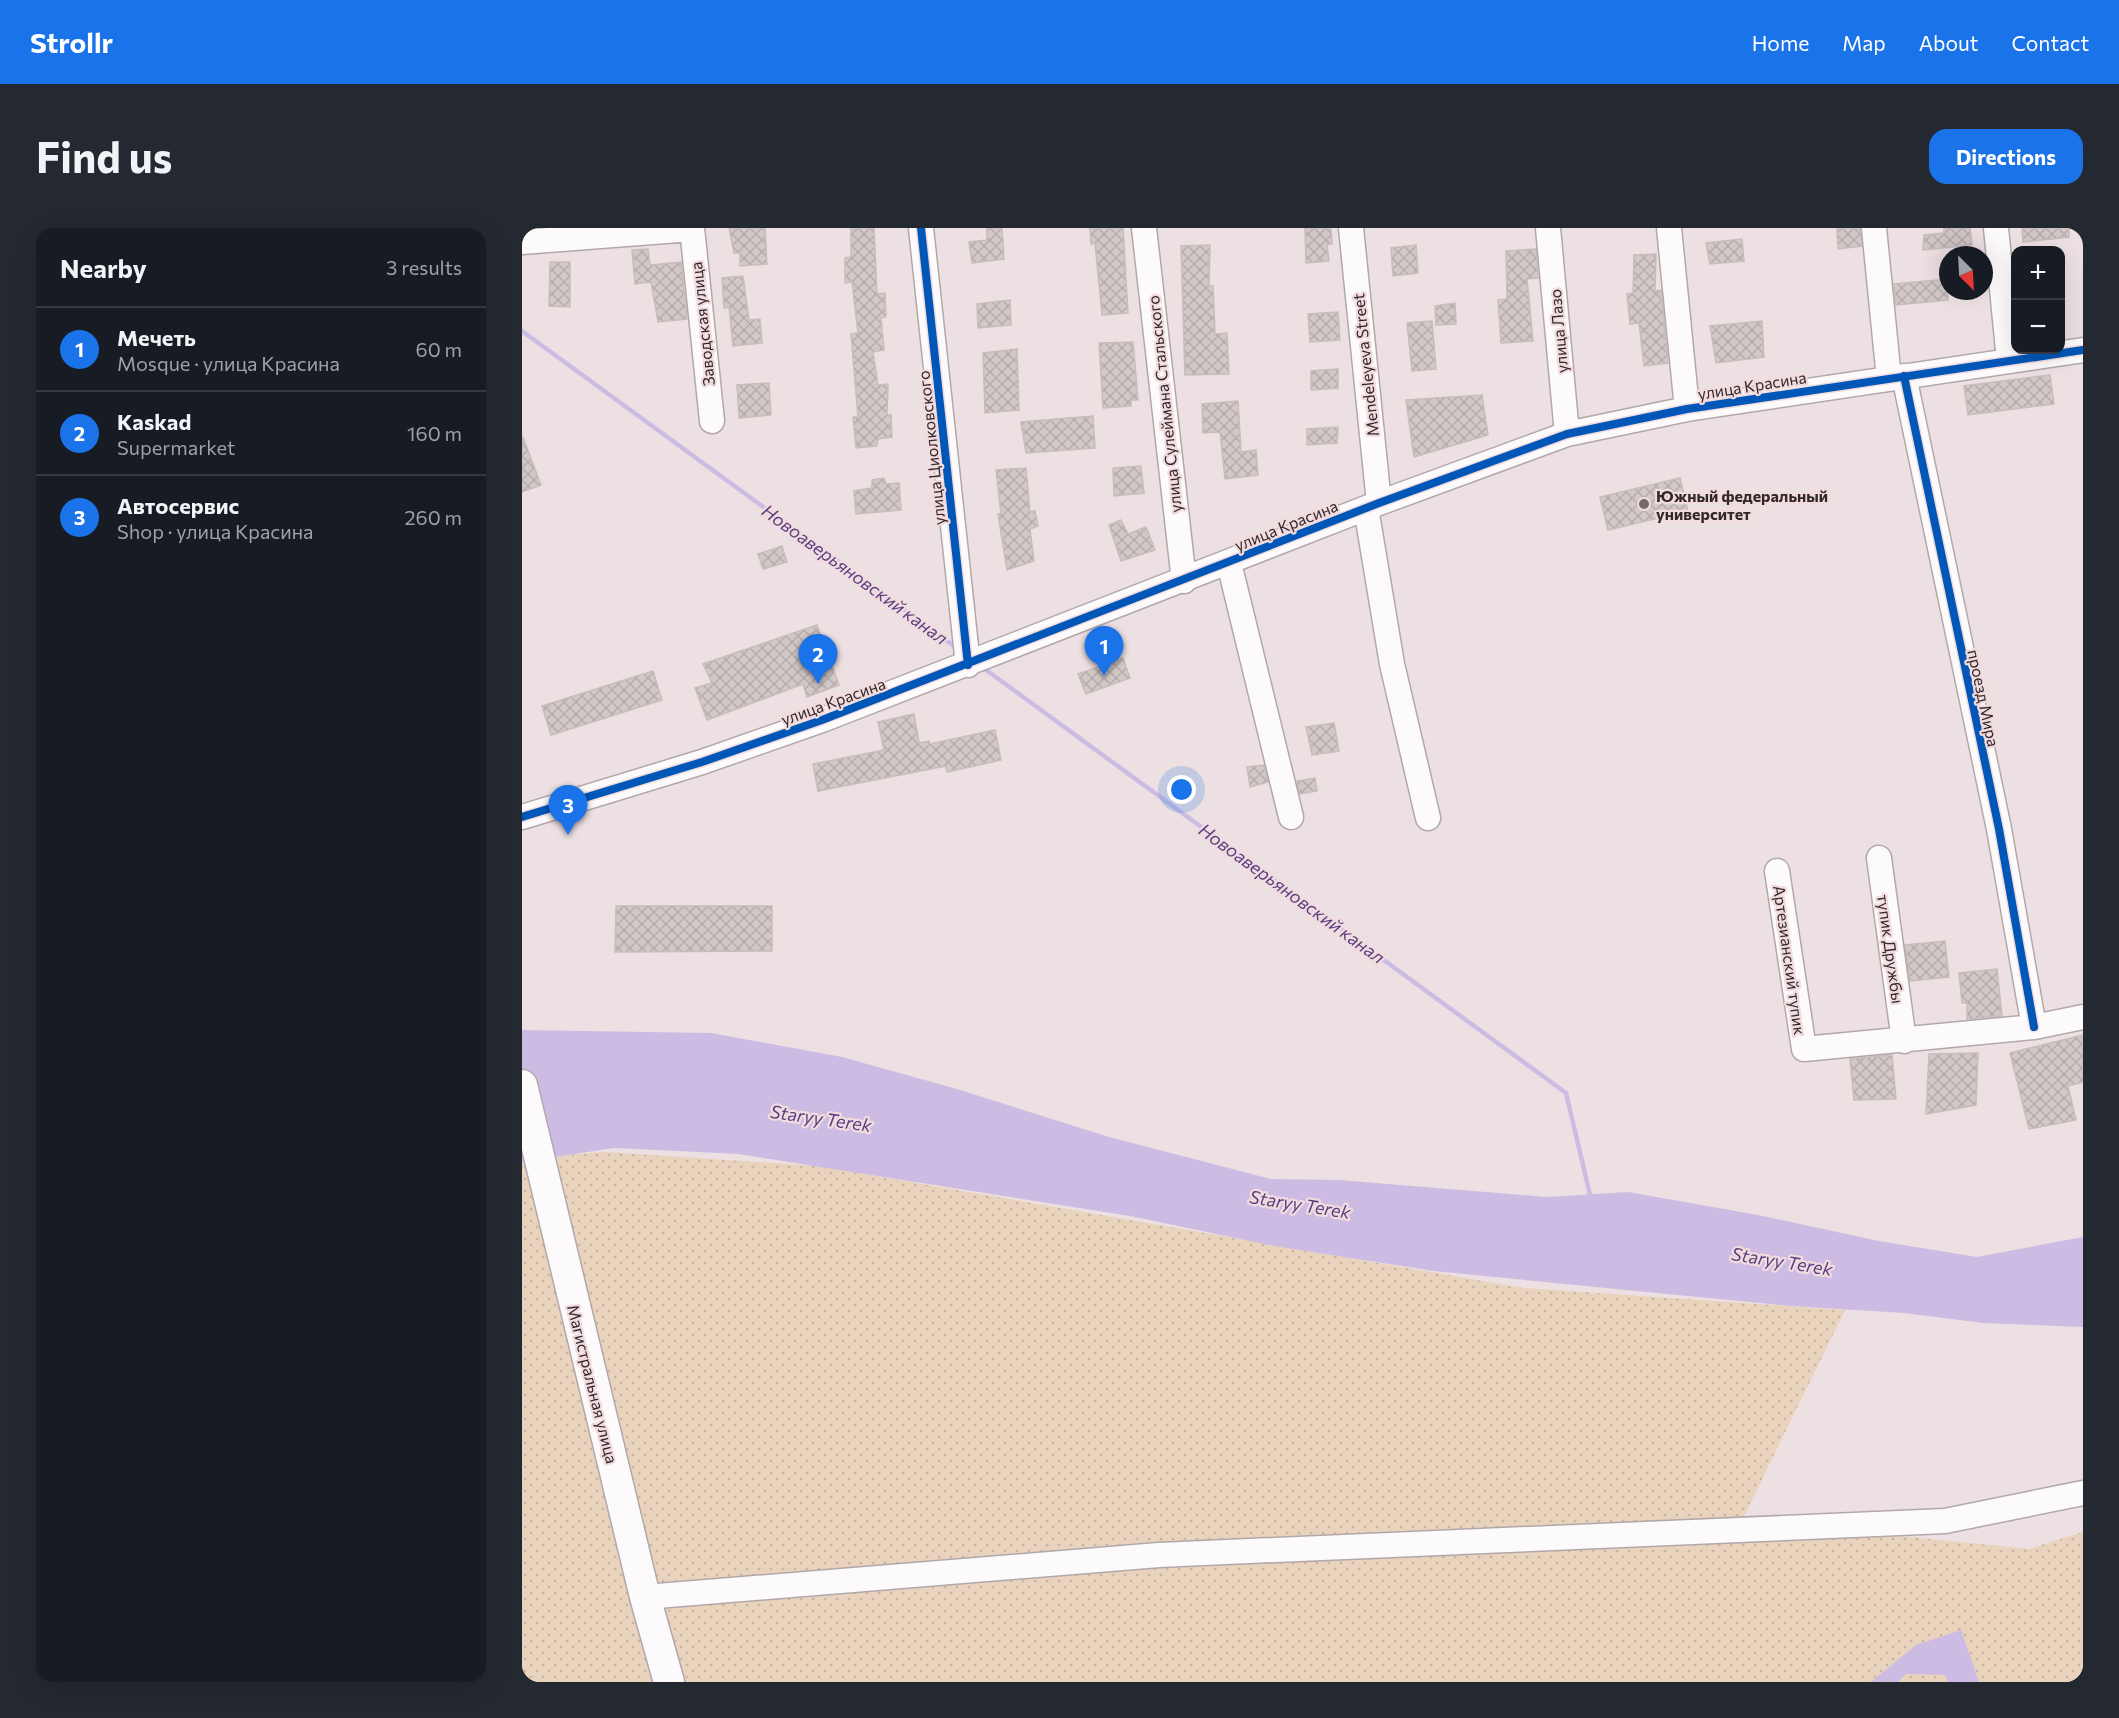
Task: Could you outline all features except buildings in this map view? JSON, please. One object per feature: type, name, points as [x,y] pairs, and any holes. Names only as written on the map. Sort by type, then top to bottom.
[{"type":"main road","name":"Магистральная улица","points":[[522,1085],[645,1597],[669,1682]]},
{"type":"street","name":"улица Циолковского","points":[[921,228],[968,665]]},
{"type":"street","name":"улица Сулеймана Стальского","points":[[1144,228],[1184,581]]},
{"type":"street","name":"Mendeleyeva Street","points":[[1351,228],[1372,505]]},
{"type":"street","name":"улица Лазо","points":[[1548,228],[1567,434]]},
{"type":"street","points":[[1669,228],[1687,409]]},
{"type":"street","name":"проезд Мира","points":[[1874,228],[1896,377],[1999,829],[2034,1027]]},
{"type":"street","points":[[1996,228],[2009,360]]},
{"type":"street","points":[[522,242],[692,229]]},
{"type":"street","name":"Заводская улица","points":[[692,229],[712,421]]},
{"type":"street","name":"улица Красина","points":[[522,817],[702,762],[968,665],[1372,505],[1567,434],[1687,409],[2083,350]]},
{"type":"street","points":[[1372,505],[1392,664],[1428,818]]},
{"type":"street","name":"улица Красина","points":[[1229,562],[1291,817]]},
{"type":"street","name":"тупик Дружбы","points":[[1878,858],[1904,1041]]},
{"type":"street","name":"Артезианский тупик","points":[[1777,870],[1804,1049],[1904,1041]]},
{"type":"street","points":[[1904,1041],[2034,1027],[2083,1017]]},
{"type":"street","points":[[645,1597],[1160,1555],[1945,1521],[2083,1493]]},
{"type":"shaded area","points":[[606,1152],[818,1166],[1523,1288],[1845,1310],[1742,1520],[2029,1549],[2083,1532],[2083,1682],[522,1682],[522,1158]]},
{"type":"water","name":"Staryy Terek","points":[[522,1030],[711,1033],[842,1057],[957,1089],[1109,1137],[1271,1179],[1339,1180],[1547,1197],[1628,1192],[1758,1215],[1879,1241],[1977,1257],[2083,1237],[2083,1327],[1983,1323],[1904,1313],[1790,1306],[1433,1271],[1269,1245],[1130,1216],[738,1154],[614,1148],[522,1162]]},
{"type":"water","points":[[1961,1630],[1979,1682],[1948,1682],[1945,1675],[1906,1674],[1898,1682],[1871,1682],[1916,1645]]},
{"type":"waterway","name":"Новоаверьяновский канал","points":[[522,331],[958,649]]},
{"type":"waterway","name":"Новоаверьяновский канал","points":[[982,667],[1566,1093],[1591,1199]]},
{"type":"cycle path","points":[[921,228],[968,665]]},
{"type":"cycle path","points":[[522,817],[702,762],[822,720],[1379,503],[1567,434],[1687,409],[2083,350]]},
{"type":"cycle path","points":[[1904,376],[1999,829],[2034,1027]]},
{"type":"place","name":"Южный федеральный университет","points":[[1644,504]]},
{"type":"place","name":"Мечеть","points":[[1104,676]]},
{"type":"place","name":"Kaskad","points":[[818,684]]},
{"type":"place","name":"Автосервис","points":[[568,835]]}]
